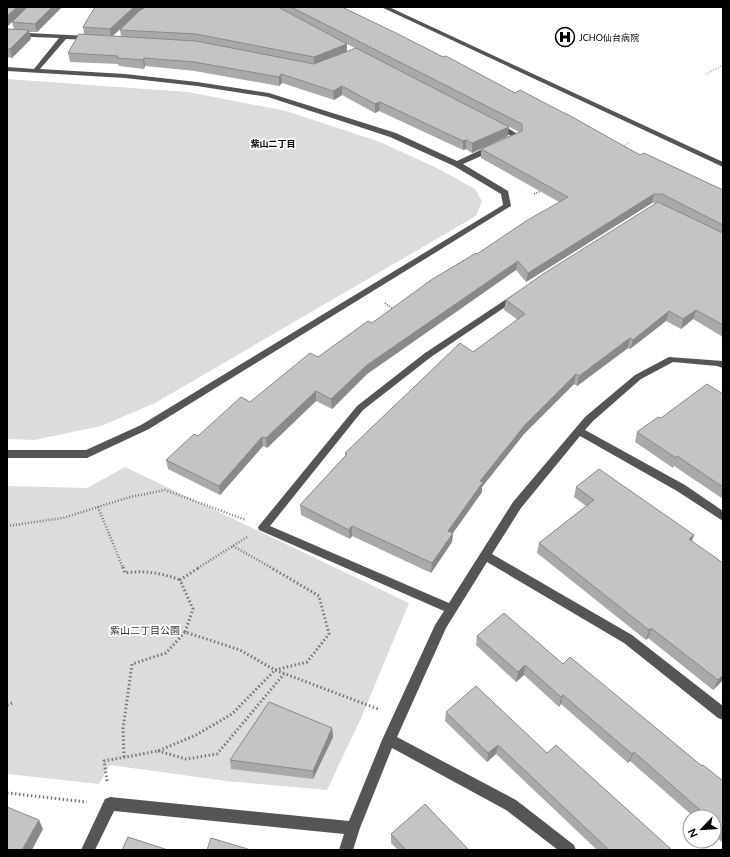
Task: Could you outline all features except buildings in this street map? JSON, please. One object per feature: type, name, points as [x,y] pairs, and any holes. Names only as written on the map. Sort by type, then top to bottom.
[{"type":"street","points":[[384,7],[723,165]]},
{"type":"street","points":[[7,34],[12,28]]},
{"type":"street","points":[[7,34],[100,39]]},
{"type":"street","points":[[35,71],[64,37]]},
{"type":"street","points":[[7,69],[125,76],[197,84],[269,95],[393,135],[457,164],[505,193],[507,206],[145,427],[88,454],[7,454]]},
{"type":"street","points":[[457,164],[517,136],[489,121]]},
{"type":"street","points":[[451,609],[263,527],[360,408],[428,355],[525,289]]},
{"type":"street","points":[[346,850],[353,828],[389,740],[441,625],[517,505],[589,419],[638,377],[672,359],[723,364]]},
{"type":"street","points":[[579,431],[681,488],[723,516]]},
{"type":"street","points":[[485,555],[628,639],[723,714]]},
{"type":"street","points":[[389,740],[511,806],[569,850]]},
{"type":"street","points":[[88,850],[110,804],[353,828]]},
{"type":"path","points":[[706,74],[723,65]]},
{"type":"path","points":[[620,147],[633,140]]},
{"type":"path","points":[[534,194],[548,187]]},
{"type":"path","points":[[384,303],[396,311]]},
{"type":"path","points":[[7,526],[62,518],[130,497],[165,490],[263,527]]},
{"type":"path","points":[[98,507],[125,573],[138,571],[160,573],[180,580],[193,609],[185,632],[166,652],[132,664],[123,729],[124,758]]},
{"type":"path","points":[[180,580],[263,527]]},
{"type":"path","points":[[7,793],[110,804],[104,762],[158,751],[196,735],[232,714],[275,670],[307,662],[329,634],[318,596],[233,546]]},
{"type":"path","points":[[185,632],[240,650],[284,674],[399,717]]},
{"type":"path","points":[[158,751],[186,759],[217,754],[284,674]]},
{"type":"path","points":[[7,705],[12,704]]},
{"type":"green space","points":[[7,79],[188,92],[286,111],[380,142],[435,167],[475,189],[482,201],[476,216],[155,403],[101,426],[35,440],[7,439]]},
{"type":"green space","name":"紫山二丁目公園","points":[[125,467],[409,603],[362,716],[327,790],[226,781],[110,765],[99,784],[7,774],[7,486],[87,488]]},
{"type":"place","name":"JCHO仙台病院","points":[[565,37]]},
{"type":"district","name":"紫山二丁目","points":[[273,143]]}]
